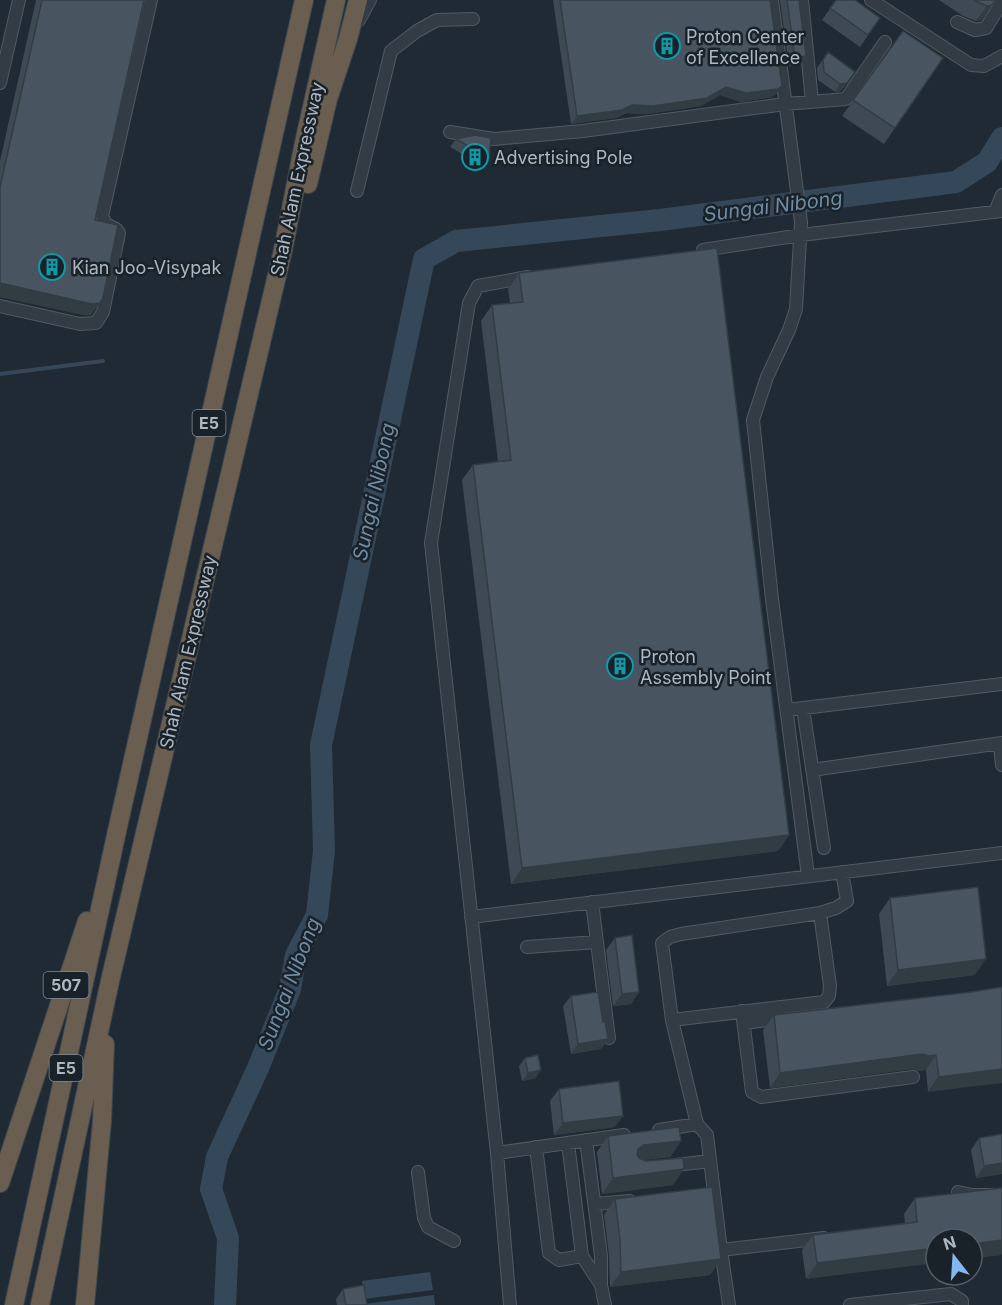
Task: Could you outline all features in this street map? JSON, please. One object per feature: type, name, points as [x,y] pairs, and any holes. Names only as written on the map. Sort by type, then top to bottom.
[{"type":"highway","name":"Shah Alam Expressway","points":[[14,1305],[117,831],[304,0]]},
{"type":"highway","name":"Shah Alam Expressway","points":[[40,1305],[108,994],[283,250],[336,0]]},
{"type":"highway","points":[[283,250],[307,185],[328,99],[358,0]]},
{"type":"highway","name":"507","points":[[0,1183],[117,831]]},
{"type":"highway","name":"507","points":[[85,1305],[102,1121],[108,994]]},
{"type":"street","points":[[0,83],[19,0]]},
{"type":"street","points":[[0,306],[80,324],[96,323],[103,312],[119,233],[117,229],[106,224],[102,216],[152,0]]},
{"type":"street","points":[[348,39],[370,0]]},
{"type":"street","points":[[772,0],[801,229],[796,309],[767,377],[753,420],[772,599],[808,876]]},
{"type":"street","points":[[802,0],[812,102]]},
{"type":"street","points":[[871,0],[971,65],[984,66],[1002,56]]},
{"type":"street","points":[[957,22],[975,30],[986,28],[1002,2]]},
{"type":"street","points":[[357,191],[391,51],[417,30],[437,20],[473,19]]},
{"type":"street","points":[[450,132],[494,139],[583,131],[785,104],[846,99],[885,42]]},
{"type":"street","points":[[696,251],[801,229],[998,211],[1002,195]]},
{"type":"street","points":[[510,1305],[497,1153],[431,543],[469,303],[478,286],[544,275]]},
{"type":"street","points":[[787,710],[1002,684]]},
{"type":"street","points":[[803,708],[824,848]]},
{"type":"street","points":[[812,770],[1001,743],[1002,765]]},
{"type":"street","points":[[471,917],[1002,853]]},
{"type":"street","points":[[729,1305],[721,1250],[708,1193],[710,1161],[707,1135],[697,1124],[672,1020],[662,943],[665,939],[681,934],[820,913],[836,908],[847,901],[842,872]]},
{"type":"street","points":[[592,902],[609,1038]]},
{"type":"street","points":[[743,1017],[824,1002],[829,996],[830,986],[820,913]]},
{"type":"street","points":[[527,947],[597,942]]},
{"type":"street","points":[[672,1020],[835,1012]]},
{"type":"street","points":[[743,1017],[752,1092],[761,1097],[913,1077]]},
{"type":"street","points":[[497,1153],[697,1124]]},
{"type":"street","points":[[586,1140],[605,1305]]},
{"type":"street","points":[[568,1143],[582,1256],[601,1285]]},
{"type":"street","points":[[536,1147],[549,1253],[560,1260],[582,1256]]},
{"type":"street","points":[[656,1167],[710,1161]]},
{"type":"street","points":[[418,1172],[424,1218],[428,1227],[454,1241]]},
{"type":"street","points":[[958,1192],[972,1195],[1002,1195]]},
{"type":"street","points":[[595,1204],[643,1199]]},
{"type":"street","points":[[721,1250],[838,1236]]},
{"type":"street","points":[[850,1305],[951,1294],[962,1301],[962,1305]]},
{"type":"water","points":[[430,1272],[433,1290],[364,1299],[362,1281]]},
{"type":"water","points":[[434,1295],[435,1305],[364,1305],[364,1304]]},
{"type":"building","points":[[42,0],[144,0],[95,220],[118,225],[100,303],[92,304],[0,283],[0,187]]},
{"type":"building","name":"Proton Center of Excellence","points":[[560,0],[770,0],[782,86],[778,89],[746,93],[726,87],[707,98],[653,106],[632,105],[622,110],[577,116]]},
{"type":"building","points":[[787,0],[799,0],[806,56],[795,58]]},
{"type":"building","points":[[836,0],[855,0],[880,18],[868,35],[830,8]]},
{"type":"building","points":[[974,0],[995,0],[992,5],[987,6]]},
{"type":"building","points":[[903,31],[943,58],[895,128],[853,100]]},
{"type":"building","points":[[828,52],[855,72],[847,83],[840,84],[824,72],[823,60]]},
{"type":"building","points":[[475,135],[491,138],[489,158],[456,139]]},
{"type":"building","name":"Proton Assembly Point","points":[[717,248],[789,835],[522,868],[473,465],[511,460],[492,305],[523,302],[519,273]]},
{"type":"building","points":[[978,887],[986,959],[898,970],[890,898]]},
{"type":"building","points":[[632,935],[639,992],[622,994],[615,938]]},
{"type":"building","points":[[1002,987],[1002,1069],[939,1077],[936,1055],[922,1054],[780,1073],[774,1015]]},
{"type":"building","points":[[598,992],[608,1039],[578,1044],[571,996]]},
{"type":"building","points":[[538,1055],[541,1070],[528,1073],[525,1058]]},
{"type":"building","points":[[619,1081],[623,1116],[563,1123],[559,1089]]},
{"type":"building","points":[[679,1127],[681,1141],[644,1145],[638,1149],[637,1155],[645,1161],[683,1158],[684,1169],[613,1178],[608,1136]]},
{"type":"building","points":[[1002,1134],[1002,1163],[984,1166],[979,1138]]},
{"type":"building","points":[[712,1187],[721,1259],[621,1272],[615,1199]]},
{"type":"building","points":[[1002,1188],[1002,1240],[984,1242],[984,1227],[924,1227],[924,1250],[817,1263],[813,1235],[917,1222],[915,1198]]},
{"type":"building","points":[[364,1285],[367,1305],[346,1305],[343,1289]]},
{"type":"waterway","name":"Sungai Nibong","points":[[225,1305],[228,1238],[211,1189],[217,1157],[258,1068],[290,989],[296,955],[317,915],[324,851],[321,745],[424,259],[456,241],[660,220],[956,182],[987,162],[1002,138]]},
{"type":"waterway","points":[[0,374],[103,361]]},
{"type":"place","name":"Proton Center of Excellence","points":[[667,46]]},
{"type":"place","name":"Advertising Pole","points":[[475,157]]},
{"type":"place","name":"Kian Joo-Visypak","points":[[52,267]]},
{"type":"place","name":"Proton Assembly Point","points":[[620,666]]}]
